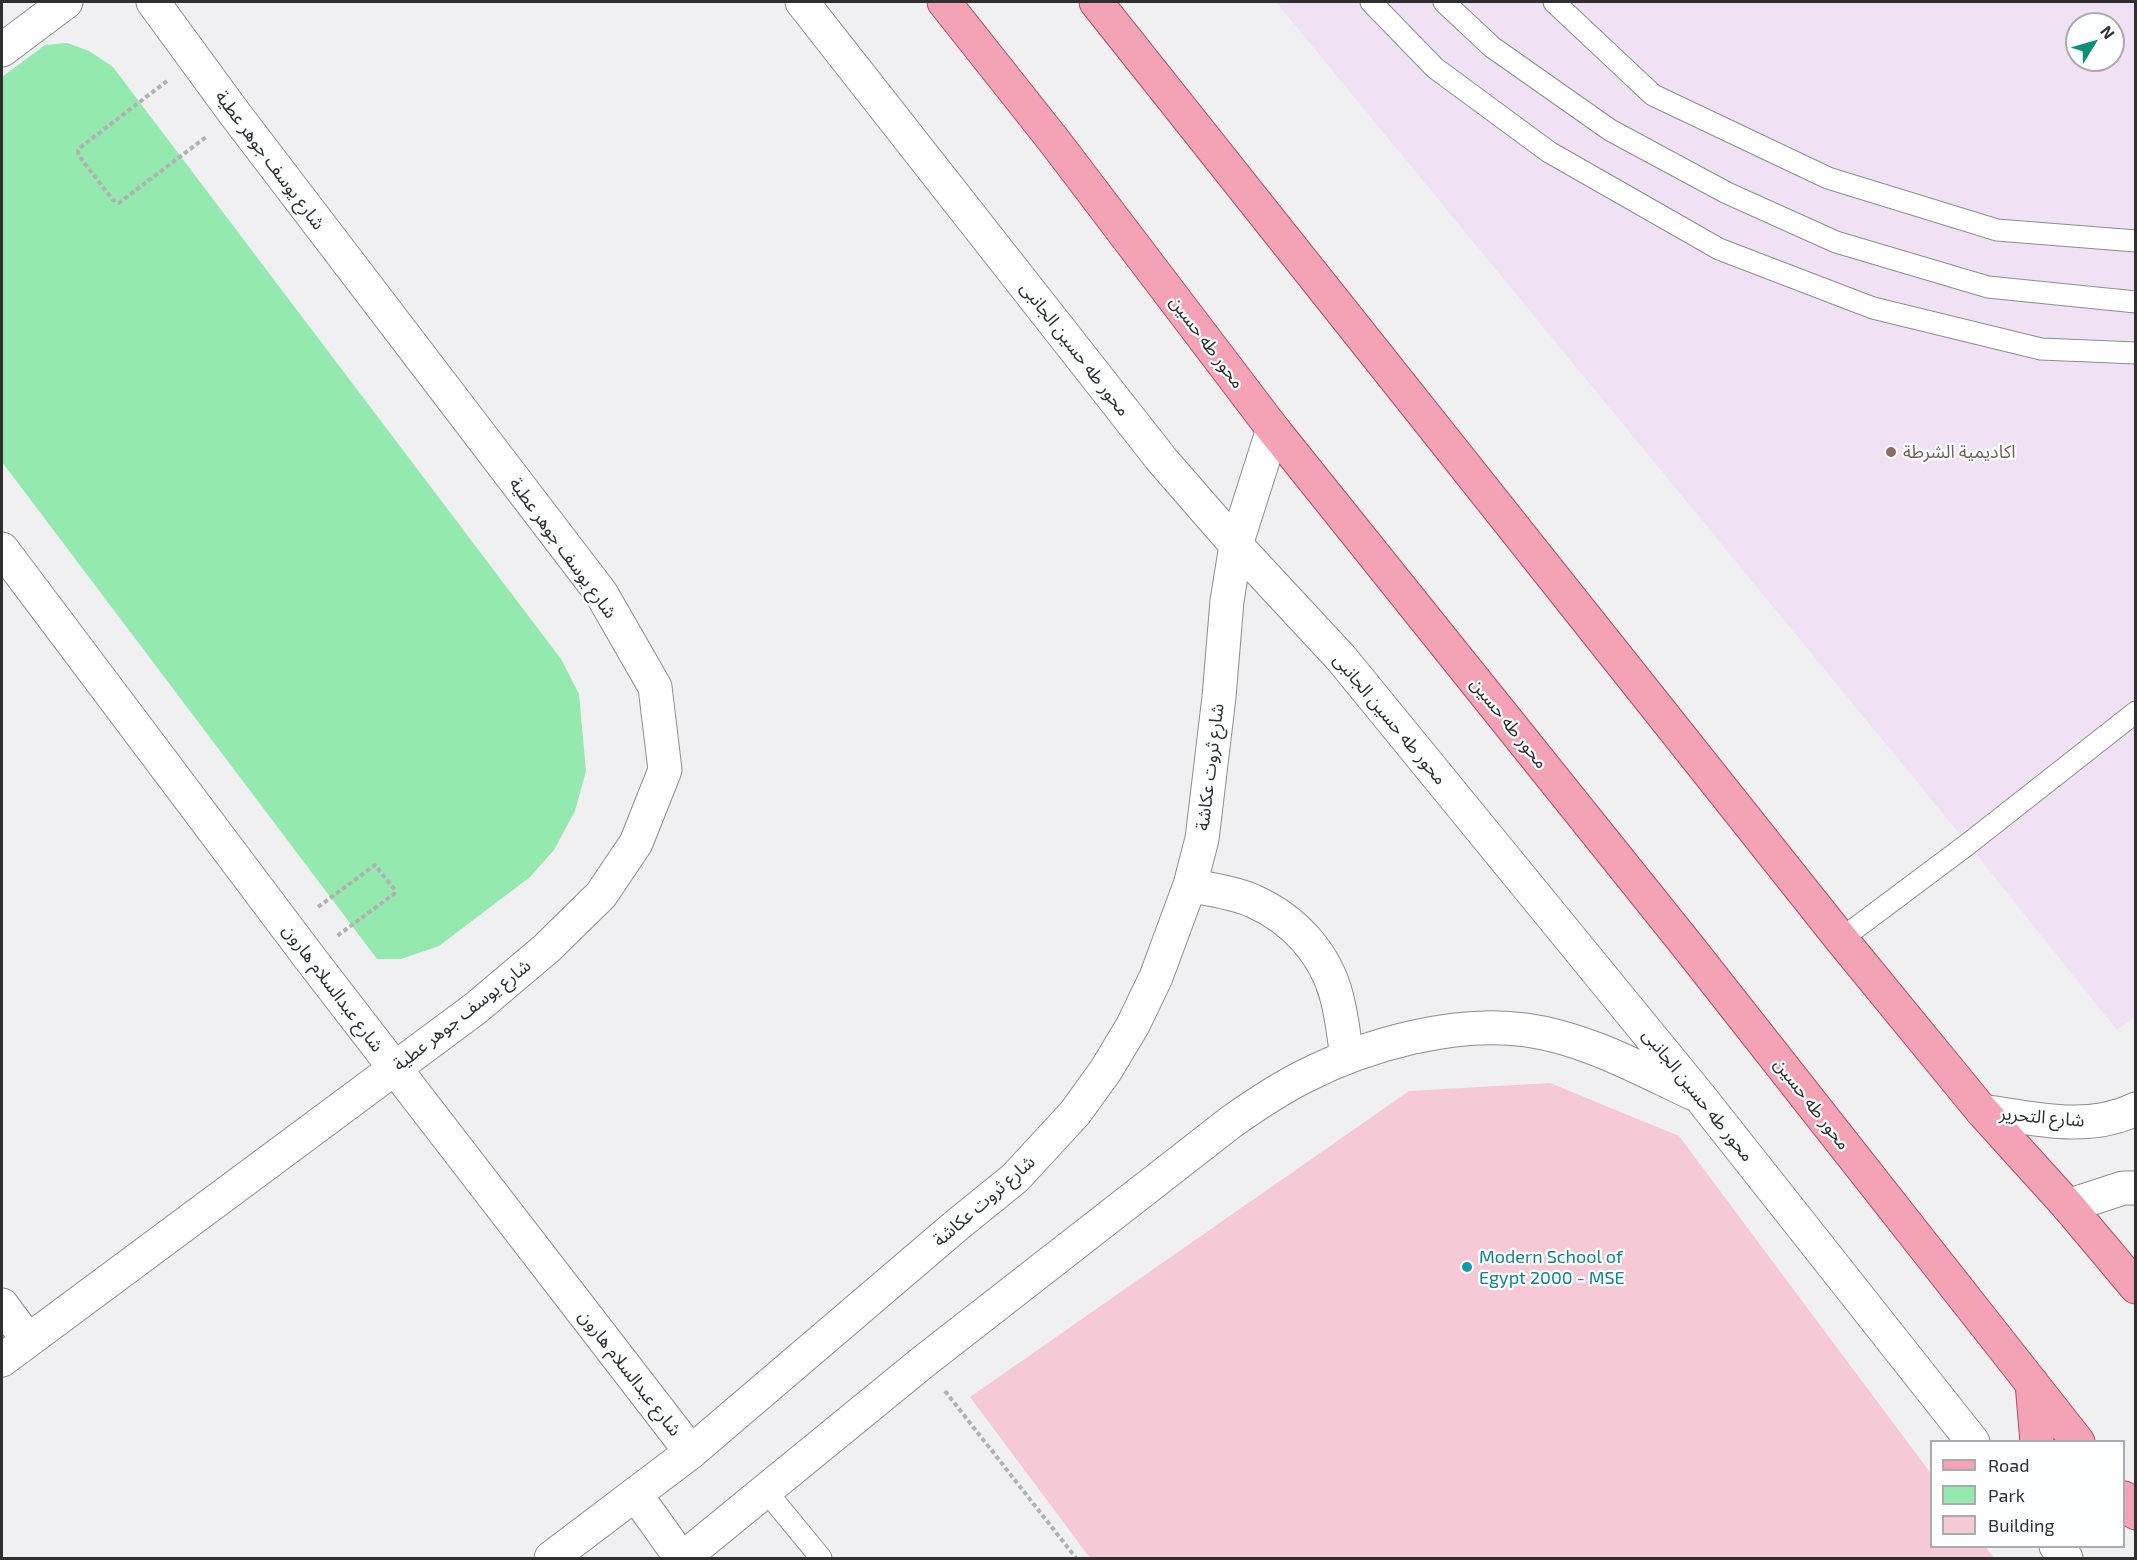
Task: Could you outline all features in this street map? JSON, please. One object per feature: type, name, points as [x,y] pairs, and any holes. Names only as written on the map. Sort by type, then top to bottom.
[{"type":"main road","name":"محور طه حسين","points":[[944,2],[1055,142],[1273,429],[1683,940],[2076,1440]]},
{"type":"main road","points":[[1096,2],[1841,939],[1982,1111],[2068,1206],[2136,1287]]},
{"type":"main road","points":[[2032,1383],[2037,1440]]},
{"type":"main road","points":[[2125,1499],[2136,1513]]},
{"type":"street","points":[[2,50],[66,2]]},
{"type":"street","name":"شارع يوسف جوهر عطية","points":[[2,1360],[485,1000],[546,948],[601,895],[636,843],[665,770],[655,687],[601,593],[234,114],[153,2]]},
{"type":"street","name":"محور طه حسين الجانبى","points":[[802,2],[1151,446],[1236,545],[1341,658],[1700,1097],[1971,1440]]},
{"type":"street","name":"شارع ثروت عكاشة","points":[[551,1558],[691,1452],[1015,1178],[1075,1113],[1106,1070],[1156,977],[1190,885],[1205,823],[1219,697],[1221,649],[1236,545],[1273,429]]},
{"type":"street","name":"شارع عبدالسلام هارون","points":[[2,549],[309,957],[691,1452]]},
{"type":"street","points":[[1190,885],[1251,900],[1281,915],[1306,938],[1325,966],[1337,998],[1347,1058]]},
{"type":"street","points":[[636,1495],[682,1558],[923,1362],[1231,1122],[1268,1096],[1306,1075],[1347,1058],[1432,1033],[1479,1028],[1526,1030],[1571,1041],[1611,1055],[1700,1097]]},
{"type":"street","name":"شارع التحرير","points":[[1982,1111],[2067,1123],[2101,1121],[2136,1109]]},
{"type":"street","points":[[2068,1206],[2123,1188],[2136,1188]]},
{"type":"street","points":[[2,1305],[28,1340]]},
{"type":"lane","points":[[1371,2],[1435,68],[1549,152],[1719,249],[1873,308],[2041,349],[2136,353]]},
{"type":"lane","points":[[1444,2],[1492,47],[1610,130],[1727,193],[1836,242],[1988,287],[2136,302]]},
{"type":"lane","points":[[1554,2],[1653,95],[1828,178],[1997,230],[2136,241]]},
{"type":"lane","points":[[1841,939],[1968,844],[2136,712]]},
{"type":"lane","points":[[765,1491],[821,1558]]},
{"type":"path","points":[[194,60],[81,147],[78,151],[79,156],[113,200],[119,203],[234,114]]},
{"type":"path","points":[[288,929],[373,867],[378,867],[395,892],[309,957]]},
{"type":"path","points":[[923,1362],[1076,1558]]},
{"type":"shaded area","name":"اكاديمية الشرطة","points":[[1276,2],[2135,2],[2135,1017],[2117,1030],[1968,844]]},
{"type":"green space","points":[[67,43],[89,51],[113,67],[561,659],[579,694],[586,771],[575,811],[554,850],[530,877],[439,946],[401,959],[377,959],[2,462],[2,77],[45,45]]},
{"type":"building","name":"Modern School of Egypt 2000 - MSE","points":[[1550,1083],[1679,1136],[1930,1472],[1930,1548],[1986,1548],[1994,1558],[1090,1558],[970,1397],[1409,1091]]},
{"type":"place","name":"اكاديمية الشرطة","points":[[1891,452]]},
{"type":"place","name":"Modern School of Egypt 2000 - MSE","points":[[1467,1267]]}]
